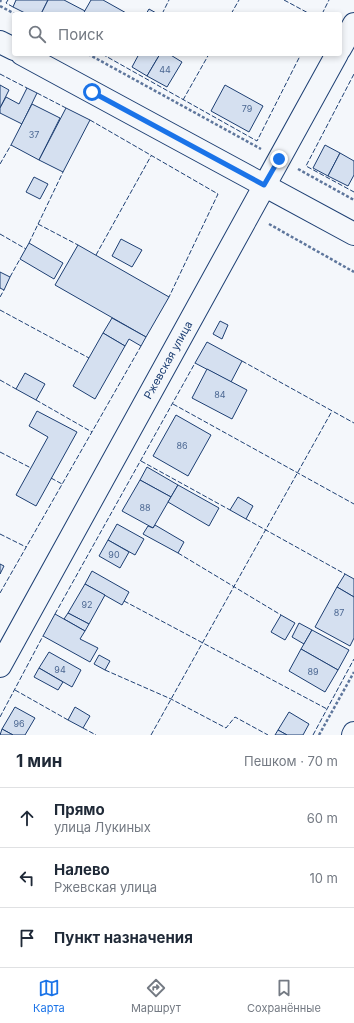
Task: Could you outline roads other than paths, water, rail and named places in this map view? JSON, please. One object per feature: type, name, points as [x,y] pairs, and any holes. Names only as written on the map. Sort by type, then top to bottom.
[{"type":"street","points":[[342,46],[354,24]]},
{"type":"street","points":[[0,42],[12,48]]},
{"type":"street","points":[[26,56],[354,234]]},
{"type":"street","name":"Ржевская улица","points":[[0,666],[264,185],[337,56]]}]
